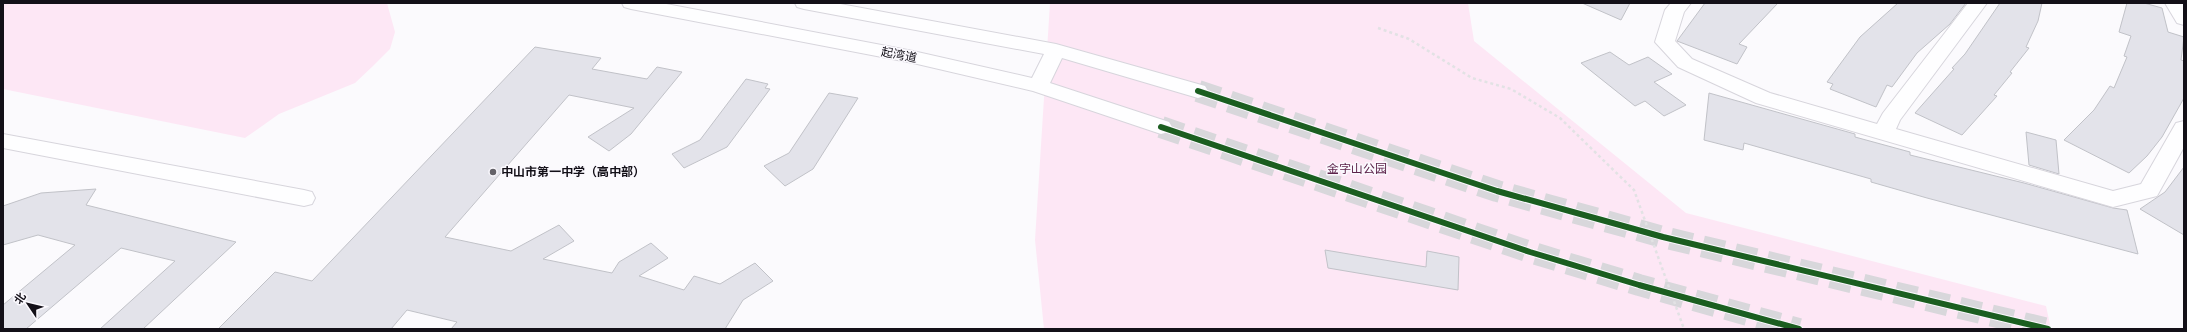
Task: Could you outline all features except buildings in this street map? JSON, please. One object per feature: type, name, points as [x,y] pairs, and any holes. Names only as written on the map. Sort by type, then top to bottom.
[{"type":"street","name":"起湾道","points":[[631,3],[913,57],[1038,86],[1161,127]]},
{"type":"street","points":[[804,3],[1056,50],[1198,91]]},
{"type":"street","points":[[1682,3],[1675,10],[1665,42],[1685,63],[1763,98],[2112,199],[2149,190],[2184,128]]},
{"type":"street","points":[[1884,132],[1890,118],[1978,3]]},
{"type":"street","points":[[2174,3],[2184,19]]},
{"type":"street","points":[[1038,86],[1056,50]]},
{"type":"street","points":[[3,142],[304,198]]},
{"type":"path","points":[[1378,28],[1409,39],[1472,78],[1511,88],[1560,118],[1634,190],[1684,329]]},
{"type":"green space","points":[[3,3],[387,3],[395,32],[390,49],[355,83],[279,114],[245,138],[3,89]]},
{"type":"green space","name":"金字山公园","points":[[1050,3],[1468,3],[1474,41],[1686,213],[2046,306],[2051,329],[1044,329],[1035,240]]},
{"type":"tunnel","points":[[1198,91],[1497,191],[1663,237],[2048,329]]},
{"type":"tunnel","points":[[1161,127],[1530,252],[1639,285],[1799,329]]},
{"type":"cycle path","points":[[1198,91],[1497,191],[1663,237],[2048,329]]},
{"type":"cycle path","points":[[1161,127],[1530,252],[1639,285],[1799,329]]},
{"type":"place","name":"中山市第一中学（高中部）","points":[[493,172]]}]
